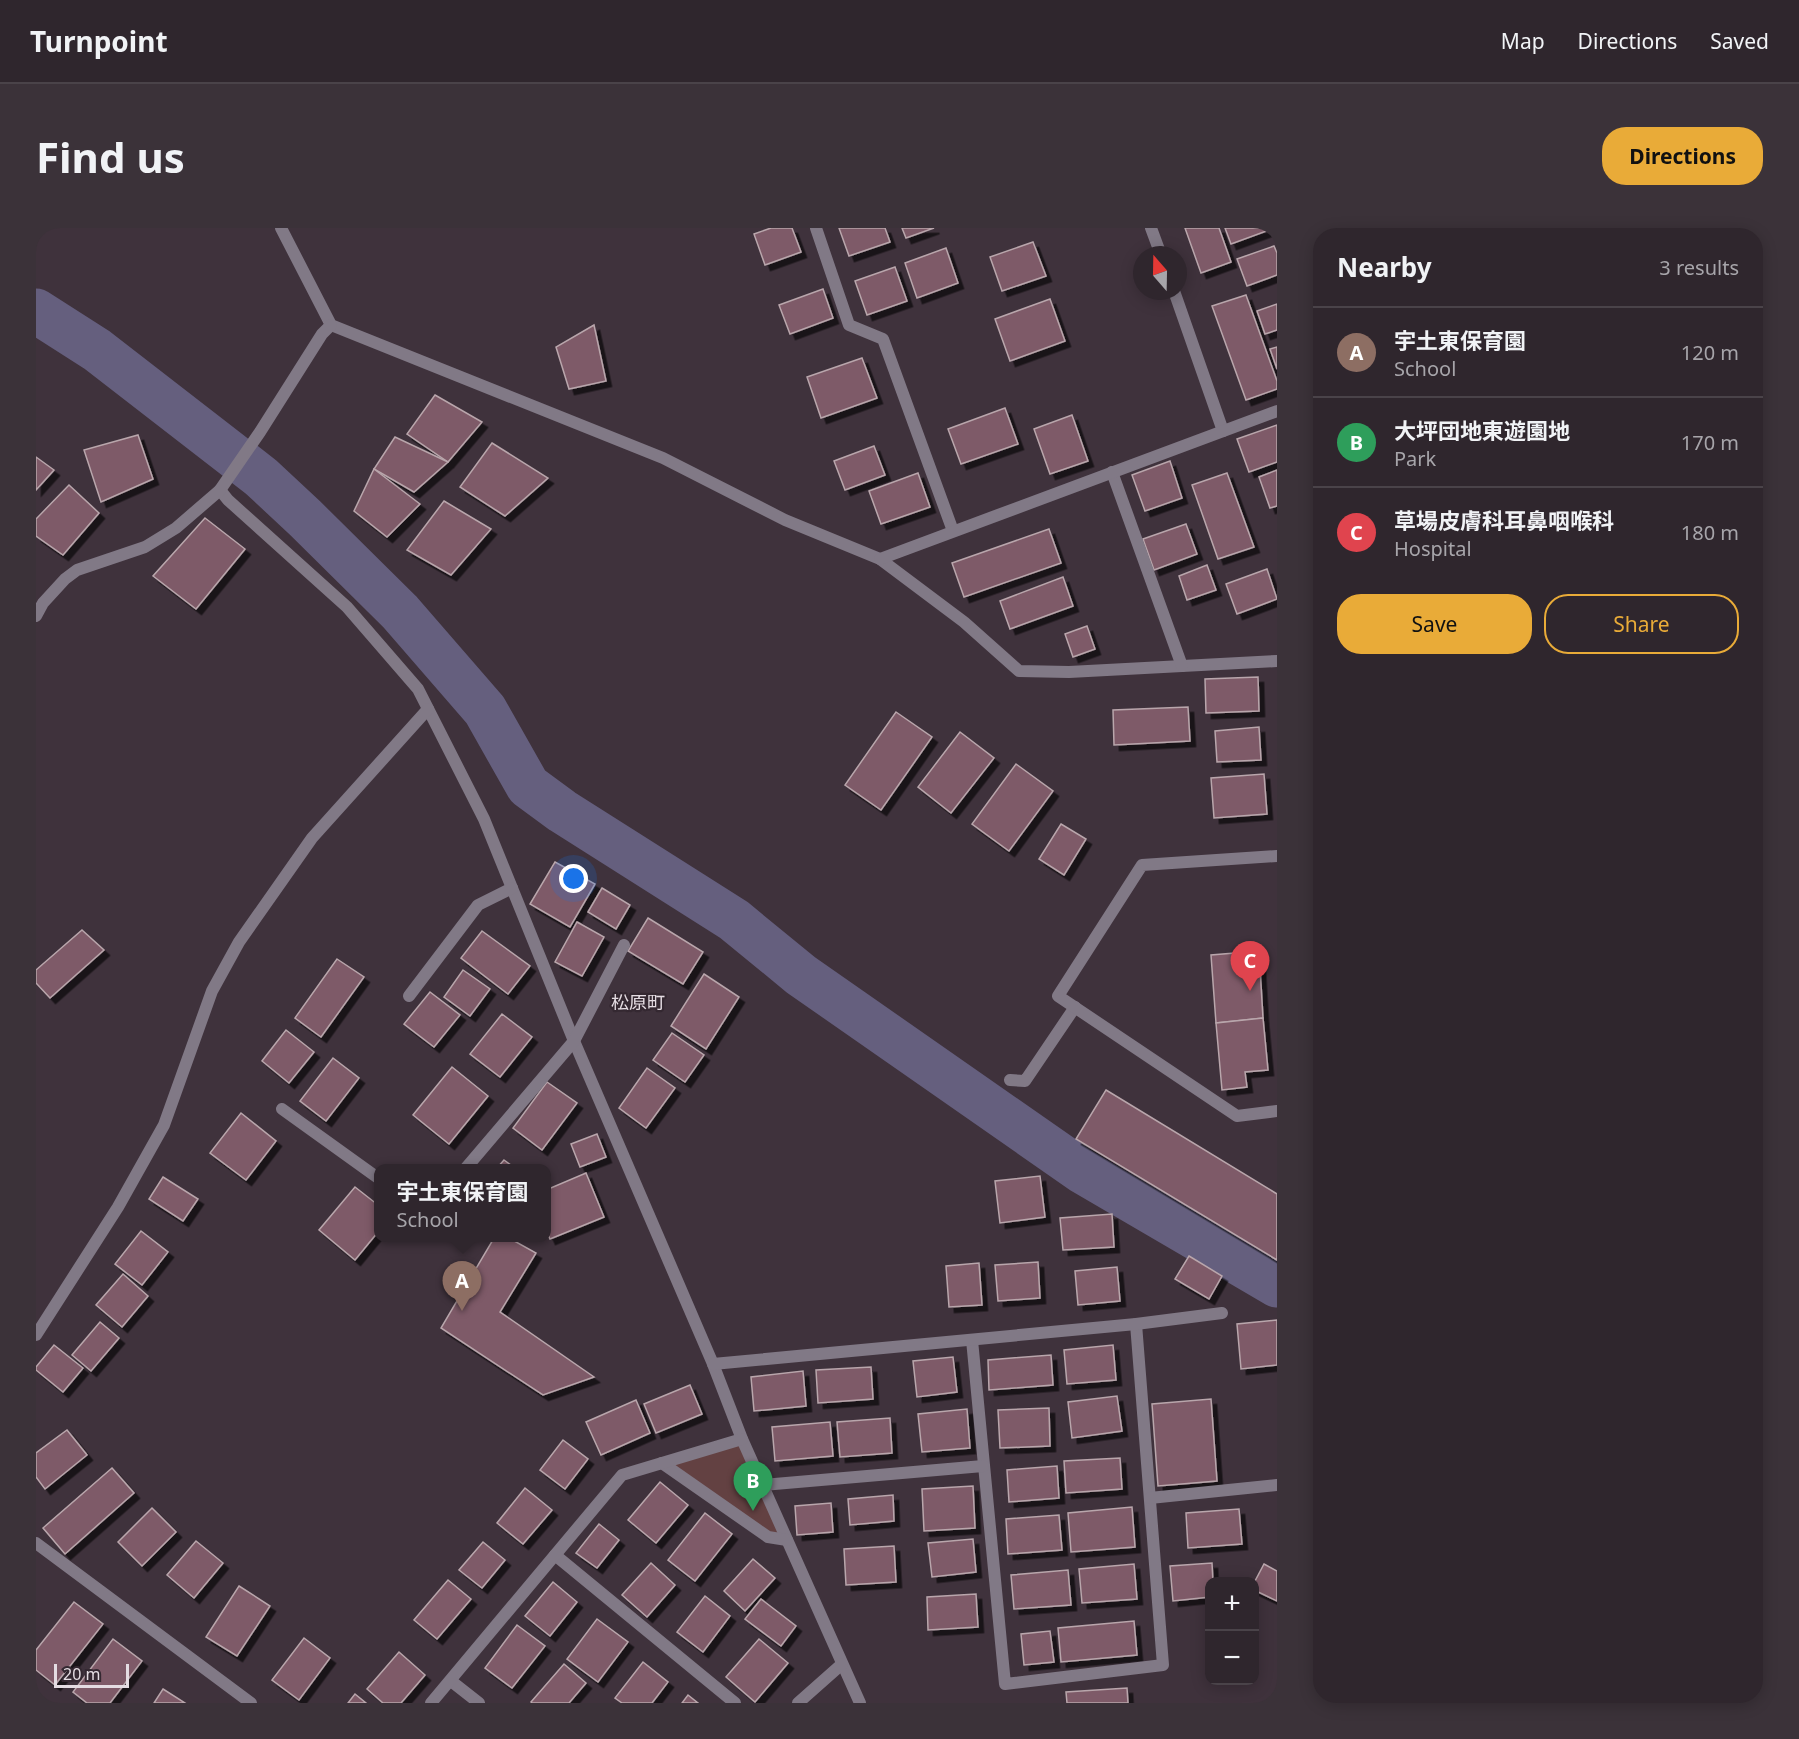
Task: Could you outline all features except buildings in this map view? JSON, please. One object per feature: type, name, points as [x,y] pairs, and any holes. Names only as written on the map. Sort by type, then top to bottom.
[{"type":"street","points":[[281,228],[331,325],[663,458],[785,520],[880,559],[964,622],[1019,671],[1069,672],[1276,662]]},
{"type":"street","points":[[816,228],[849,325],[883,339],[954,531]]},
{"type":"street","points":[[1151,228],[1158,246]]},
{"type":"street","points":[[1177,300],[1223,431]]},
{"type":"street","points":[[36,616],[50,595],[77,570],[145,547],[176,528],[223,485],[255,440],[322,334],[331,325]]},
{"type":"street","points":[[880,559],[1277,411]]},
{"type":"street","points":[[1112,472],[1182,666]]},
{"type":"street","points":[[223,485],[347,607],[418,689],[484,819],[574,1041],[713,1364],[742,1439],[860,1703]]},
{"type":"street","points":[[36,1335],[118,1207],[164,1125],[212,991],[238,942],[312,838],[428,709]]},
{"type":"street","points":[[1277,856],[1142,865],[1058,996],[1237,1116],[1277,1111]]},
{"type":"street","points":[[409,996],[478,905],[512,888]]},
{"type":"street","points":[[469,1164],[574,1041],[624,945]]},
{"type":"street","points":[[1010,1080],[1025,1081],[1075,1008]]},
{"type":"street","points":[[282,1108],[374,1175]]},
{"type":"street","points":[[713,1364],[1136,1324],[1222,1313]]},
{"type":"street","points":[[972,1340],[1005,1684],[1163,1665],[1136,1324]]},
{"type":"street","points":[[431,1703],[622,1474],[742,1439]]},
{"type":"street","points":[[662,1463],[768,1537],[787,1540]]},
{"type":"street","points":[[763,1485],[983,1466]]},
{"type":"street","points":[[1150,1498],[1277,1485]]},
{"type":"street","points":[[36,1543],[251,1703]]},
{"type":"street","points":[[555,1555],[735,1703]]},
{"type":"street","points":[[798,1703],[842,1664]]},
{"type":"street","points":[[451,1681],[479,1703]]},
{"type":"shaded area","points":[[742,1439],[787,1540],[768,1537],[662,1463]]},
{"type":"waterway","points":[[36,311],[97,350],[261,477],[305,518],[400,612],[485,710],[528,786],[562,811],[734,920],[801,975],[1082,1171],[1277,1285]]},
{"type":"place","name":"草場皮膚科耳鼻咽喉科","points":[[1250,991]]},
{"type":"place","name":"宇土東保育園","points":[[462,1311]]},
{"type":"place","name":"大坪団地東遊園地","points":[[753,1511]]},
{"type":"district","name":"松原町","points":[[638,1003]]}]
